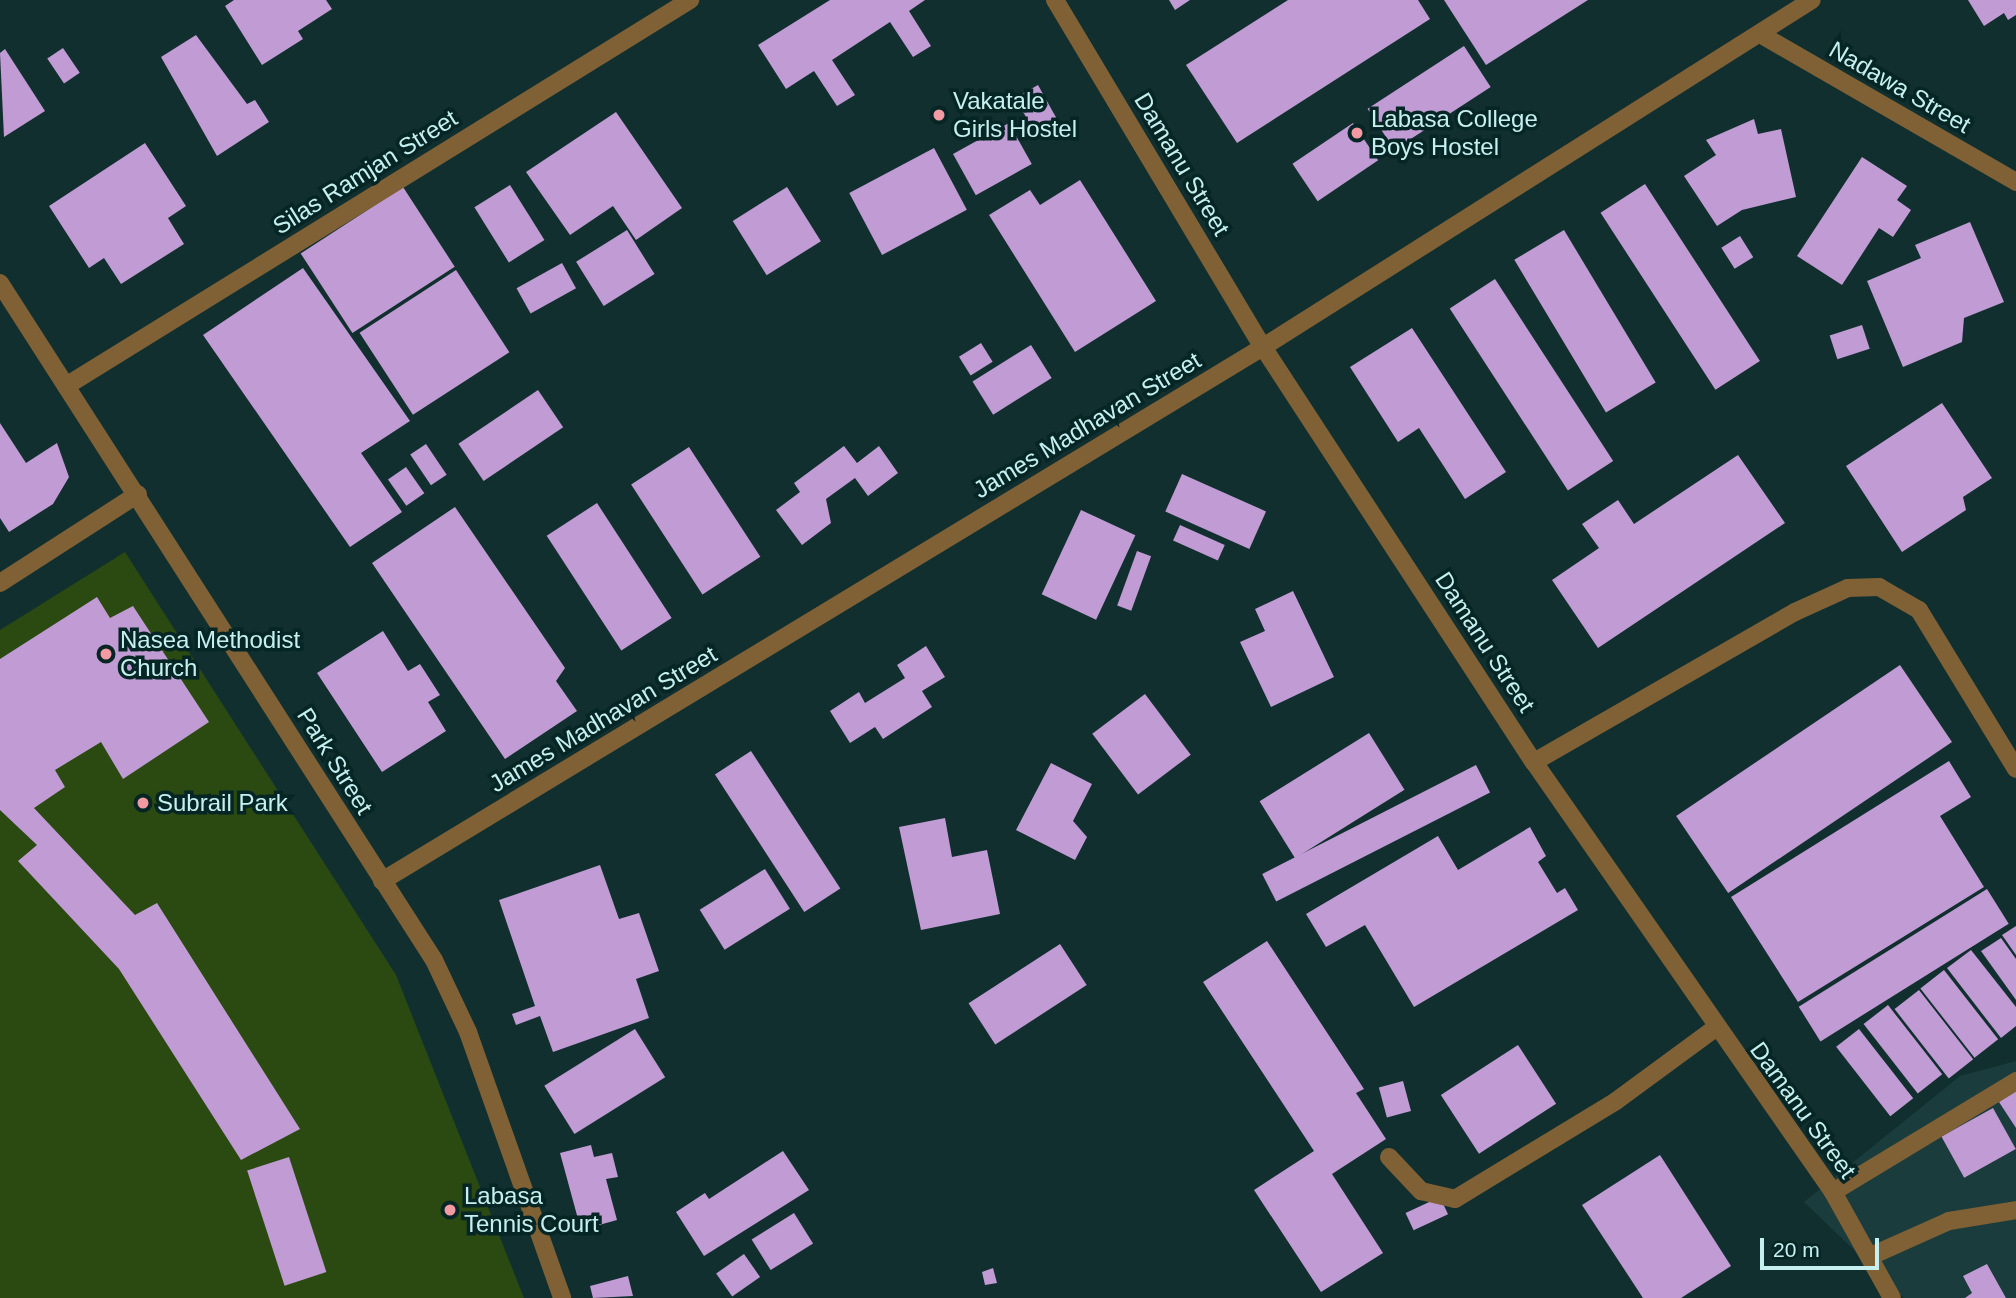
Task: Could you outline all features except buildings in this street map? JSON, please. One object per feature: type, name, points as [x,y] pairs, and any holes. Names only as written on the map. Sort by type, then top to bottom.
[{"type":"street","name":"Silas Ramjan Street","points":[[66,386],[690,0]]},
{"type":"street","name":"Damanu Street","points":[[1055,0],[1263,347],[1534,762],[1714,1029],[1833,1192],[1873,1255],[1892,1298]]},
{"type":"street","name":"James Madhavan Street","points":[[382,881],[1263,347],[1812,0]]},
{"type":"street","name":"Nadawa Street","points":[[1760,34],[2016,182]]},
{"type":"street","name":"Park Street","points":[[0,283],[138,494],[434,960],[468,1032],[562,1298]]},
{"type":"street","points":[[0,583],[138,494]]},
{"type":"street","points":[[1534,762],[1795,612],[1848,588],[1879,587],[1919,610],[2016,769]]},
{"type":"street","points":[[1389,1157],[1421,1191],[1455,1199],[1616,1101],[1714,1029]]},
{"type":"street","points":[[1833,1192],[2016,1081]]},
{"type":"street","points":[[1873,1255],[1949,1221],[2016,1210]]},
{"type":"shaded area","points":[[2016,1061],[2016,1298],[1904,1298],[1804,1202],[1960,1076]]},
{"type":"green space","name":"Subrail Park","points":[[125,552],[396,975],[524,1298],[0,1298],[0,630]]},
{"type":"place","name":"Vakatale Girls Hostel","points":[[939,115]]},
{"type":"place","name":"Labasa College Boys Hostel","points":[[1357,133]]},
{"type":"place","name":"Nasea Methodist Church","points":[[106,654]]},
{"type":"place","name":"Subrail Park","points":[[143,803]]},
{"type":"place","name":"Labasa Tennis Court","points":[[450,1210]]}]
